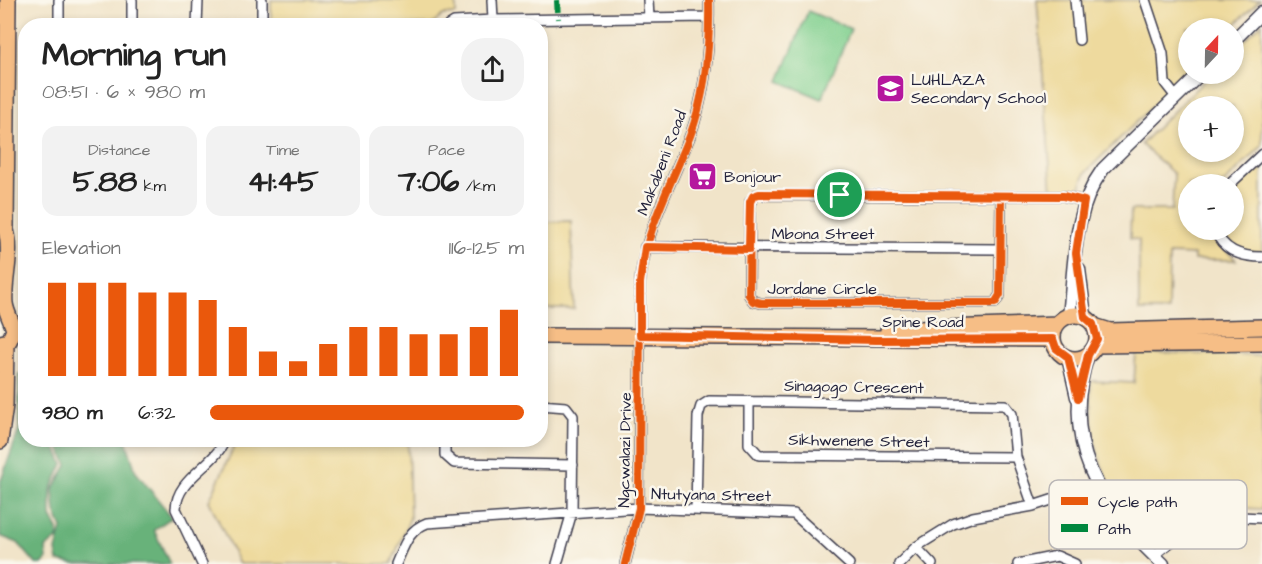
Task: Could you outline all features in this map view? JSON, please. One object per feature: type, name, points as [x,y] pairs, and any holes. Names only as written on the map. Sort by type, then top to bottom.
[{"type":"main road","points":[[0,441],[12,330],[5,296],[10,243],[6,230],[3,196],[4,40],[8,0]]},
{"type":"main road","points":[[0,260],[6,230]]},
{"type":"main road","points":[[1090,322],[1092,350]]},
{"type":"main road","name":"Spine Road","points":[[548,336],[792,337],[879,330],[1060,326],[1090,322],[1110,331],[1262,327]]},
{"type":"main road","points":[[1060,326],[1056,348],[1068,357],[1078,359],[1092,350],[1262,343]]},
{"type":"street","points":[[59,0],[59,18]]},
{"type":"street","points":[[132,0],[132,18]]},
{"type":"street","points":[[197,18],[198,0]]},
{"type":"street","points":[[262,0],[262,18]]},
{"type":"street","points":[[492,0],[493,18]]},
{"type":"street","points":[[648,0],[649,18]]},
{"type":"street","name":"Makabeni Road","points":[[640,335],[640,283],[645,247],[691,134],[709,48],[709,0]]},
{"type":"street","points":[[1075,0],[1079,40]]},
{"type":"street","points":[[1145,0],[1163,54],[1165,83],[1176,97]]},
{"type":"street","points":[[1244,30],[1262,12]]},
{"type":"street","points":[[548,19],[710,17]]},
{"type":"street","points":[[1060,326],[1076,253],[1084,201],[1103,169],[1190,84]]},
{"type":"street","points":[[1241,174],[1262,154]]},
{"type":"street","name":"Jordane Circle","points":[[1001,196],[1000,295],[998,301],[991,304],[757,303],[749,295],[750,202],[756,195],[1063,196],[1084,201]]},
{"type":"street","points":[[1220,240],[1229,250],[1247,257],[1262,256]]},
{"type":"street","name":"Mbona Street","points":[[645,247],[1000,249]]},
{"type":"street","points":[[1076,253],[1090,322]]},
{"type":"street","name":"Ngcwalazi Drive","points":[[625,564],[639,508],[640,335]]},
{"type":"street","points":[[1078,398],[1092,350]]},
{"type":"street","points":[[1068,357],[1078,398],[1082,442],[1095,480]]},
{"type":"street","name":"Sinagogo Crescent","points":[[696,510],[699,409],[708,401],[1001,404],[1008,407],[1012,414],[1016,457],[1033,506]]},
{"type":"street","name":"Sikhwenene Street","points":[[749,401],[749,444],[759,455],[1016,457]]},
{"type":"street","points":[[548,405],[562,406],[572,412],[572,512],[557,564]]},
{"type":"street","points":[[202,564],[176,509],[179,493],[215,458],[221,447]]},
{"type":"street","points":[[445,447],[445,455],[454,463],[573,465]]},
{"type":"street","points":[[899,564],[916,548],[953,525],[973,517],[1049,501]]},
{"type":"street","name":"Ntutyana Street","points":[[396,564],[408,535],[417,527],[427,523],[639,508],[794,514],[849,564]]},
{"type":"street","points":[[1247,517],[1262,518]]},
{"type":"street","points":[[916,548],[932,564]]},
{"type":"street","points":[[1148,549],[1163,564]]},
{"type":"street","points":[[1154,555],[1162,549]]},
{"type":"street","points":[[1018,564],[1057,556],[1075,564]]},
{"type":"green space","points":[[808,11],[851,29],[822,99],[779,81]]},
{"type":"green space","points":[[18,433],[18,447],[55,447],[63,464],[51,490],[51,517],[58,529],[58,538],[46,548],[47,559],[42,564],[36,564],[18,543],[0,536],[0,483]]},
{"type":"green space","points":[[59,447],[128,447],[136,472],[172,517],[154,530],[170,564],[74,564],[58,561],[56,550],[62,528],[55,512],[53,490],[67,465]]},
{"type":"sand","points":[[271,0],[456,0],[456,14],[443,15],[440,18],[271,18]]},
{"type":"sand","points":[[1037,0],[1260,0],[1241,18],[1178,18],[1178,81],[1085,173],[1079,190],[1052,192]]},
{"type":"sand","points":[[1262,23],[1262,146],[1233,174],[1178,174],[1178,240],[1215,240],[1236,260],[1194,260],[1194,255],[1169,254],[1168,311],[1139,311],[1139,240],[1130,238],[1131,210],[1172,210],[1174,174],[1141,144],[1178,107],[1178,162],[1244,162],[1244,96],[1189,96],[1201,84],[1244,84],[1244,41]]},
{"type":"sand","points":[[1262,161],[1262,253],[1238,248],[1227,240],[1244,240],[1244,179]]},
{"type":"sand","points":[[571,221],[574,309],[548,309],[548,222]]},
{"type":"sand","points":[[1136,352],[1262,356],[1262,509],[1247,508],[1247,480],[1108,480],[1097,451],[1093,429],[1091,381],[1134,383]]},
{"type":"sand","points":[[234,447],[408,447],[410,518],[391,564],[239,564],[209,501]]},
{"type":"marked path","points":[[557,0],[558,19]]},
{"type":"cycle path","points":[[625,564],[639,508],[640,283],[653,226],[690,136],[700,103],[708,52],[709,0]]},
{"type":"cycle path","points":[[1001,196],[756,195],[750,202],[749,295],[753,301],[761,303],[995,303],[1000,295],[1001,196],[1063,196],[1084,201]]},
{"type":"place","name":"LUHLAZA Secondary School","points":[[890,89]]},
{"type":"place","name":"Bonjour","points":[[703,177]]},
{"type":"route","points":[[759,194],[840,195],[1063,196],[1084,201],[1076,253],[1085,317],[1093,324],[1097,339],[1084,367],[1078,398],[1068,357],[1056,348],[1053,339],[877,340],[640,335],[640,283],[645,247],[749,249],[750,202],[753,196],[759,194]]}]
